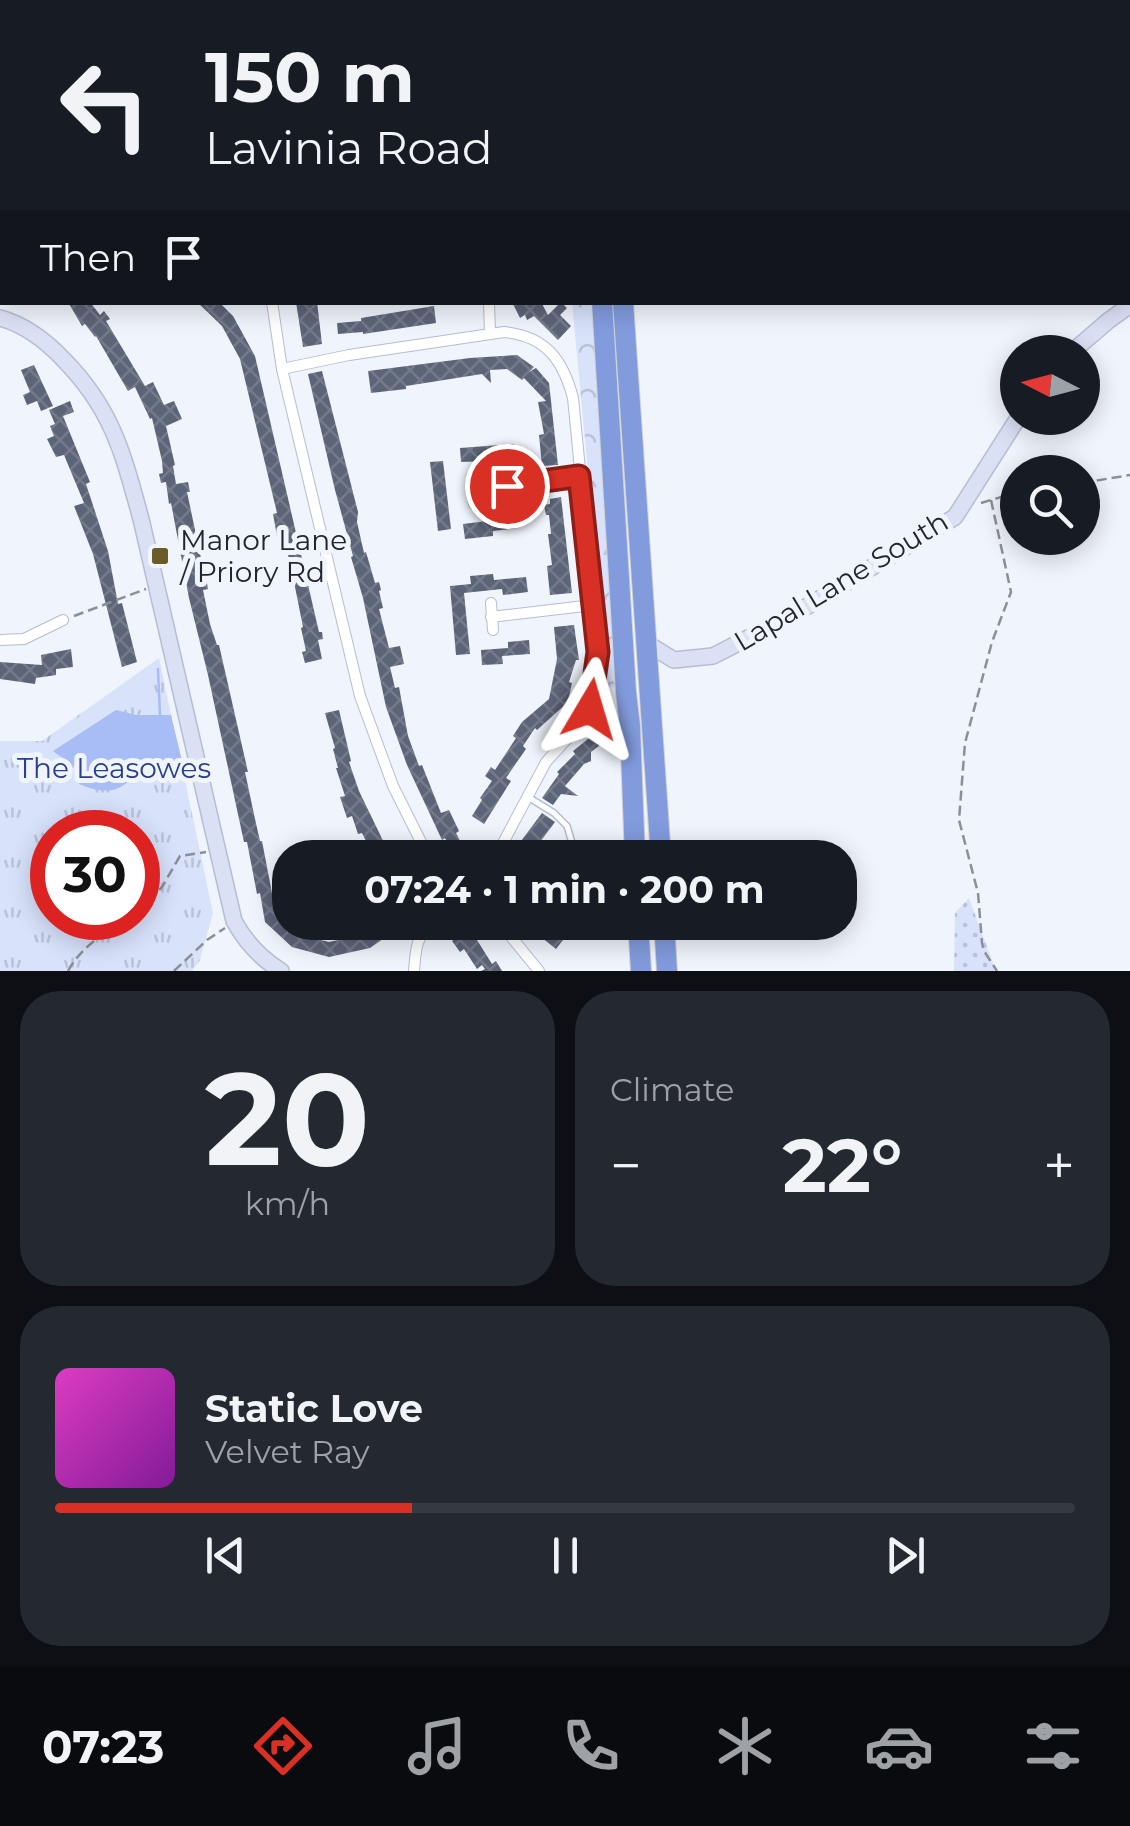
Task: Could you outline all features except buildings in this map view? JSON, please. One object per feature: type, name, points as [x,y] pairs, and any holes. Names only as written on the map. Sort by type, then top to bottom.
[{"type":"highway","points":[[602,305],[634,840]]},
{"type":"highway","points":[[623,305],[659,840]]},
{"type":"highway","points":[[639,940],[641,971]]},
{"type":"highway","points":[[665,940],[668,971]]},
{"type":"main road","points":[[1092,335],[1130,305]]},
{"type":"main road","points":[[0,318],[40,338],[78,375],[110,421],[125,460],[234,921],[248,944],[273,969]]},
{"type":"main road","name":"Lapal Lane South","points":[[674,660],[713,656],[791,616],[955,516],[1007,435]]},
{"type":"main road","points":[[646,643],[674,660],[658,679],[650,698]]},
{"type":"street","points":[[272,305],[282,369],[360,696],[393,786],[420,840]]},
{"type":"street","points":[[488,305],[490,334]]},
{"type":"street","points":[[282,369],[504,332],[525,336],[546,348],[567,374],[574,398],[598,652],[588,716],[546,762],[505,840]]},
{"type":"street","points":[[474,504],[471,485],[579,476]]},
{"type":"street","points":[[490,603],[493,630]]},
{"type":"street","points":[[491,617],[594,605]]},
{"type":"street","points":[[0,640],[24,639],[63,620]]},
{"type":"street","points":[[414,971],[418,940]]},
{"type":"street","points":[[513,940],[540,971]]},
{"type":"lane","points":[[528,797],[567,826],[571,840]]},
{"type":"path","points":[[1100,480],[1130,476]]},
{"type":"path","points":[[959,510],[1000,498]]},
{"type":"path","points":[[992,500],[1011,592],[992,642],[965,742],[960,820],[978,893],[982,943],[997,971]]},
{"type":"path","points":[[63,620],[156,585]]},
{"type":"path","points":[[160,889],[180,856],[217,849]]},
{"type":"path","points":[[174,971],[234,921]]},
{"type":"path","points":[[68,971],[96,940]]},
{"type":"green space","points":[[572,305],[591,305],[615,687],[603,687],[597,565]]},
{"type":"green space","name":"The Leasowes","points":[[159,658],[213,913],[200,960],[192,971],[0,971],[0,741],[42,741]]},
{"type":"green space","points":[[969,898],[996,971],[954,971],[955,913]]},
{"type":"water","points":[[116,710],[136,715],[171,715],[183,765],[171,779],[159,763],[145,763],[116,789],[90,788],[79,784],[78,769],[53,751]]},
{"type":"waterway","points":[[158,669],[160,715]]},
{"type":"place","name":"Manor Lane / Priory Rd","points":[[160,556]]},
{"type":"route","points":[[507,486],[579,476],[598,652],[590,709]]}]
